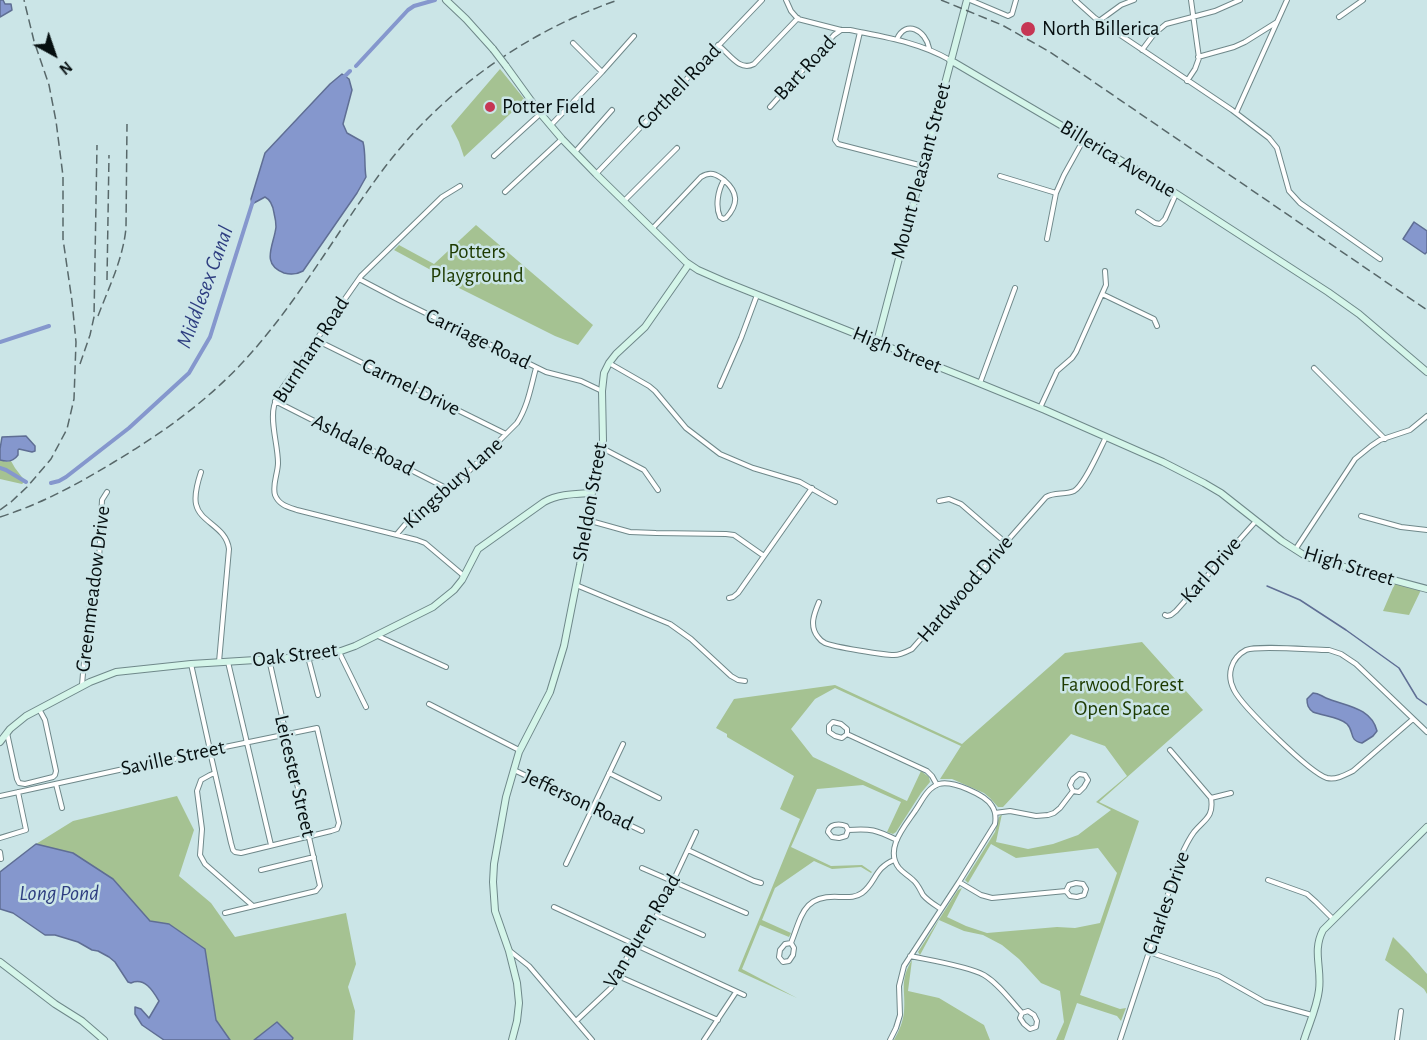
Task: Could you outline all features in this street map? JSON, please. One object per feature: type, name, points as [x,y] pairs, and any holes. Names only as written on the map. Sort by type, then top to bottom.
[{"type":"main road","name":"High Street","points":[[446,0],[493,49],[562,139],[689,264],[708,274],[1040,408],[1204,483],[1307,557],[1427,589]]},
{"type":"main road","name":"Mount Pleasant Street","points":[[877,342],[950,60],[969,0]]},
{"type":"main road","name":"Billerica Avenue","points":[[950,60],[1176,194],[1328,292],[1359,314],[1427,372]]},
{"type":"main road","name":"Sheldon Street","points":[[513,1040],[519,1003],[518,983],[495,911],[493,882],[494,864],[513,770],[520,750],[550,692],[564,646],[602,448],[604,373],[616,354],[645,327],[689,264]]},
{"type":"main road","name":"Oak Street","points":[[0,743],[7,732],[19,721],[82,687],[116,672],[190,664],[308,657],[355,646],[433,607],[454,590],[478,549],[544,502],[552,497],[592,493]]},
{"type":"main road","points":[[1304,1040],[1319,993],[1317,943],[1323,930],[1427,827]]},
{"type":"main road","points":[[0,962],[55,1004],[82,1021],[104,1040]]},
{"type":"street","name":"Corthell Road","points":[[596,174],[762,0]]},
{"type":"street","points":[[718,45],[741,66],[748,67],[753,64],[798,18],[789,8],[786,0]]},
{"type":"street","points":[[969,0],[1010,16],[1016,0]]},
{"type":"street","points":[[1075,0],[1099,21],[1236,113],[1269,138],[1277,148],[1289,191],[1293,197],[1380,259]]},
{"type":"street","points":[[1099,21],[1121,5],[1134,0]]},
{"type":"street","points":[[1187,81],[1196,69],[1198,57],[1191,0]]},
{"type":"street","points":[[1142,50],[1160,28],[1172,22],[1215,11],[1240,0]]},
{"type":"street","points":[[1236,113],[1287,0]]},
{"type":"street","points":[[1339,17],[1363,0]]},
{"type":"street","name":"Billerica Avenue","points":[[798,18],[841,30],[897,39],[929,49],[950,60]]},
{"type":"street","points":[[1198,57],[1234,47],[1278,22]]},
{"type":"street","name":"Bart Road","points":[[770,107],[841,30]]},
{"type":"street","points":[[897,39],[902,31],[916,30],[928,42],[929,49]]},
{"type":"street","points":[[860,32],[835,139],[838,144],[923,166]]},
{"type":"street","points":[[550,125],[634,36]]},
{"type":"street","points":[[573,44],[602,72]]},
{"type":"street","points":[[575,152],[612,110]]},
{"type":"street","points":[[494,156],[540,113]]},
{"type":"street","points":[[1047,239],[1056,193],[1084,138]]},
{"type":"street","points":[[505,192],[562,139]]},
{"type":"street","points":[[624,201],[677,148]]},
{"type":"street","points":[[653,228],[704,176],[712,173],[724,180],[732,188],[736,199],[730,215],[723,219],[718,216],[720,187],[724,180]]},
{"type":"street","points":[[999,176],[1056,193]]},
{"type":"street","name":"Burnham Road","points":[[460,186],[442,197],[358,279],[279,393],[275,401],[273,416],[279,464],[274,488],[279,502],[297,510],[417,540],[424,543],[464,576]]},
{"type":"street","points":[[1138,212],[1155,224],[1160,224],[1165,219],[1176,194]]},
{"type":"street","points":[[1040,408],[1057,371],[1076,352],[1102,294],[1107,280],[1106,271]]},
{"type":"street","name":"Carriage Road","points":[[358,279],[536,368],[581,381],[602,391]]},
{"type":"street","points":[[980,383],[1016,288]]},
{"type":"street","points":[[720,386],[740,342],[757,294]]},
{"type":"street","points":[[1102,294],[1154,320],[1157,326]]},
{"type":"street","name":"Carmel Drive","points":[[316,340],[506,435]]},
{"type":"street","points":[[609,363],[649,386],[686,428],[720,454],[742,464],[800,482],[835,502]]},
{"type":"street","name":"Kingsbury Lane","points":[[398,534],[408,521],[450,490],[517,423],[522,415],[536,368]]},
{"type":"street","points":[[1314,369],[1385,439]]},
{"type":"street","name":"Ashdale Road","points":[[275,401],[450,490]]},
{"type":"street","points":[[1295,550],[1355,459],[1371,446],[1410,430],[1427,416]]},
{"type":"street","name":"Hardwood Drive","points":[[819,602],[813,624],[823,642],[891,655],[905,653],[912,649],[1046,497],[1051,494],[1072,492],[1080,486],[1106,437]]},
{"type":"street","points":[[602,448],[644,470],[658,490]]},
{"type":"street","points":[[201,472],[196,492],[196,505],[199,511],[223,534],[229,549],[219,662]]},
{"type":"street","points":[[729,598],[736,595],[812,488]]},
{"type":"street","name":"Greenmeadow Drive","points":[[82,687],[88,614],[98,581],[102,500],[107,492]]},
{"type":"street","points":[[939,501],[949,499],[961,504],[1006,543]]},
{"type":"street","points":[[1362,516],[1401,528],[1427,530]]},
{"type":"street","points":[[587,520],[630,532],[734,535],[764,556]]},
{"type":"street","name":"Karl Drive","points":[[1165,615],[1171,615],[1176,611],[1256,521]]},
{"type":"street","points":[[576,585],[670,624],[691,639],[731,676],[745,681]]},
{"type":"street","points":[[377,635],[446,667]]},
{"type":"street","points":[[1413,719],[1353,771],[1344,776],[1329,778],[1317,774],[1268,730],[1237,695],[1233,688],[1230,671],[1237,657],[1249,648],[1329,650],[1341,654],[1356,664],[1427,732]]},
{"type":"street","points":[[338,651],[366,707]]},
{"type":"street","points":[[308,657],[318,695]]},
{"type":"street","name":"Leicester Street","points":[[254,906],[316,891],[320,885],[269,659]]},
{"type":"street","points":[[228,662],[271,845]]},
{"type":"street","points":[[190,664],[233,850],[241,853],[309,837]]},
{"type":"street","points":[[429,704],[520,750]]},
{"type":"street","points":[[7,732],[17,780],[24,784],[51,778],[55,774],[45,722],[39,709]]},
{"type":"street","points":[[833,722],[841,724],[847,728],[847,734],[842,738],[835,736],[829,732],[829,726],[833,722]]},
{"type":"street","name":"Saville Street","points":[[0,796],[317,728],[338,827],[334,831],[309,837]]},
{"type":"street","points":[[847,734],[925,770],[937,785]]},
{"type":"street","points":[[0,743],[6,745],[10,750]]},
{"type":"street","points":[[566,864],[623,744]]},
{"type":"street","points":[[1170,750],[1211,798],[1231,793]]},
{"type":"street","name":"Jefferson Road","points":[[513,770],[642,831]]},
{"type":"street","points":[[215,773],[201,780],[196,791],[202,829],[201,859],[254,906]]},
{"type":"street","points":[[609,773],[659,798]]},
{"type":"street","points":[[1079,774],[1087,776],[1088,780],[1084,787],[1079,792],[1073,791],[1070,785],[1072,781],[1079,774]]},
{"type":"street","points":[[890,1040],[900,1015],[900,979],[904,966],[959,882],[994,827],[995,813],[991,804],[982,797],[951,783],[937,785],[926,794],[893,850],[894,860],[901,870],[915,881],[926,898],[941,909]]},
{"type":"street","points":[[56,784],[62,808]]},
{"type":"street","points":[[995,813],[1010,810],[1036,816],[1051,814],[1062,806],[1073,791]]},
{"type":"street","points":[[0,838],[26,830],[18,792]]},
{"type":"street","name":"Charles Drive","points":[[1120,1040],[1180,858],[1188,840],[1207,820],[1212,805],[1211,798]]},
{"type":"street","points":[[838,825],[845,825],[848,830],[846,836],[837,838],[830,837],[828,831],[831,827],[838,825]]},
{"type":"street","points":[[848,830],[875,830],[897,840]]},
{"type":"street","name":"Van Buren Road","points":[[576,1021],[611,988],[634,944],[657,915],[696,832]]},
{"type":"street","points":[[688,850],[761,883]]},
{"type":"street","points":[[0,852],[1,859]]},
{"type":"street","points":[[261,870],[314,857]]},
{"type":"street","points":[[791,944],[810,903],[825,896],[849,897],[860,894],[867,889],[881,867],[894,860]]},
{"type":"street","points":[[642,868],[746,913]]},
{"type":"street","points":[[1268,880],[1307,894],[1333,919]]},
{"type":"street","points":[[959,882],[981,895],[992,898],[1066,891]]},
{"type":"street","points":[[1076,884],[1083,884],[1086,889],[1084,895],[1077,897],[1070,896],[1066,891],[1069,885],[1076,884]]},
{"type":"street","points":[[225,913],[254,906]]},
{"type":"street","points":[[554,907],[744,995]]},
{"type":"street","points":[[657,915],[703,935]]},
{"type":"street","points":[[784,944],[791,944],[794,948],[793,956],[789,962],[783,962],[779,957],[780,950],[784,944]]},
{"type":"street","points":[[509,951],[529,966],[592,1040]]},
{"type":"street","points":[[1149,952],[1220,976],[1265,1002],[1312,1016]]},
{"type":"street","points":[[910,956],[979,973],[991,980],[1022,1012]]},
{"type":"street","points":[[618,976],[718,1020]]},
{"type":"street","points":[[704,1040],[736,992]]},
{"type":"street","points":[[1028,1011],[1034,1015],[1037,1021],[1035,1027],[1030,1029],[1024,1024],[1020,1018],[1022,1012],[1028,1011]]},
{"type":"street","points":[[1397,1040],[1401,1011]]},
{"type":"green space","points":[[500,69],[525,100],[464,157],[451,126]]},
{"type":"green space","name":"Potters Playground","points":[[476,225],[593,325],[578,345],[555,336],[445,281],[440,275],[394,250],[399,245],[434,264]]},
{"type":"green space","points":[[0,460],[11,461],[25,481],[22,484],[0,479]]},
{"type":"green space","points":[[1395,583],[1421,590],[1409,615],[1383,611]]},
{"type":"green space","name":"Farwood Forest Open Space","points":[[1142,642],[1203,710],[1099,802],[1139,821],[1080,995],[1120,1009],[1126,1008],[1121,1021],[1117,1016],[1077,1003],[1064,1040],[1056,1040],[1064,1022],[1060,991],[1041,983],[1019,959],[1002,945],[983,935],[964,931],[939,920],[920,955],[918,952],[958,890],[962,888],[947,917],[987,933],[1057,927],[1075,928],[1100,923],[1117,873],[1098,848],[1016,858],[991,844],[968,883],[965,880],[995,832],[1002,814],[996,842],[1028,849],[1053,844],[1078,835],[1111,810],[1096,802],[1127,776],[1105,746],[1071,734],[1003,807],[998,807],[984,793],[952,779],[940,779],[961,746],[835,688],[815,699],[791,729],[813,757],[907,801],[921,771],[929,777],[930,782],[893,834],[887,832],[901,802],[863,785],[817,789],[791,847],[831,866],[862,865],[872,872],[861,867],[832,869],[814,861],[775,888],[762,920],[791,933],[789,937],[760,925],[742,969],[797,998],[738,971],[800,819],[780,809],[794,776],[727,737],[727,734],[716,728],[734,699],[835,685],[962,744],[1065,653]]},
{"type":"green space","points":[[177,796],[194,830],[179,876],[211,903],[235,937],[346,913],[356,964],[348,987],[355,1011],[353,1040],[292,1040],[293,1038],[277,1022],[254,1040],[230,1040],[216,1020],[205,949],[169,924],[150,921],[113,879],[73,853],[36,844],[73,821]]},
{"type":"green space","points":[[1393,937],[1427,974],[1427,994],[1424,989],[1385,960]]},
{"type":"green space","points":[[912,960],[908,991],[939,998],[984,1025],[990,1040],[894,1040],[903,1019],[904,980]]},
{"type":"water","points":[[0,0],[3,0],[5,4],[11,4],[12,10],[0,17]]},
{"type":"water","points":[[342,74],[349,79],[352,90],[343,124],[347,133],[363,142],[366,177],[303,271],[294,274],[284,273],[272,265],[270,259],[276,227],[273,208],[265,197],[252,204],[251,199],[265,153]]},
{"type":"water","points":[[1414,222],[1427,231],[1427,252],[1425,254],[1403,239]]},
{"type":"water","points":[[26,436],[35,446],[35,451],[19,449],[14,459],[0,460],[2,437]]},
{"type":"water","points":[[1313,693],[1363,712],[1374,723],[1377,731],[1362,743],[1358,742],[1353,738],[1347,724],[1310,709],[1307,699]]},
{"type":"water","name":"Long Pond","points":[[36,844],[73,853],[113,879],[150,921],[169,924],[205,949],[216,1020],[230,1040],[164,1040],[142,1025],[135,1014],[135,1007],[141,1009],[149,1018],[159,1001],[148,986],[140,982],[128,982],[115,962],[98,951],[55,935],[45,935],[13,913],[0,909],[0,872]]},
{"type":"water","points":[[277,1022],[293,1038],[292,1040],[254,1040]]},
{"type":"waterway","name":"Middlesex Canal","points":[[356,66],[408,10],[435,0]]},
{"type":"waterway","name":"Middlesex Canal","points":[[342,79],[350,71]]},
{"type":"waterway","name":"Middlesex Canal","points":[[51,483],[66,477],[129,428],[189,373],[210,337],[253,201]]},
{"type":"waterway","name":"Middlesex Canal","points":[[0,342],[49,326]]},
{"type":"waterway","name":"Middlesex Canal","points":[[0,468],[26,482]]},
{"type":"waterway","points":[[1267,586],[1300,600],[1399,668],[1417,698],[1427,705]]},
{"type":"railway","points":[[0,510],[27,487],[51,459],[67,429],[74,399],[76,342],[63,239],[63,176],[49,85],[34,41],[24,0]]},
{"type":"railway","points":[[0,517],[45,500],[87,478],[149,440],[198,404],[229,377],[263,340],[382,171],[431,115],[487,68],[518,47],[584,13],[618,0]]},
{"type":"railway","points":[[941,0],[1002,25],[1050,52],[1427,310]]},
{"type":"railway","points":[[98,316],[115,273],[126,228],[127,124]]},
{"type":"railway","points":[[80,364],[94,317],[97,145]]},
{"type":"railway","points":[[107,280],[109,155]]},
{"type":"place","name":"North Billerica","points":[[1028,29]]},
{"type":"place","name":"Potter Field","points":[[490,107]]}]
